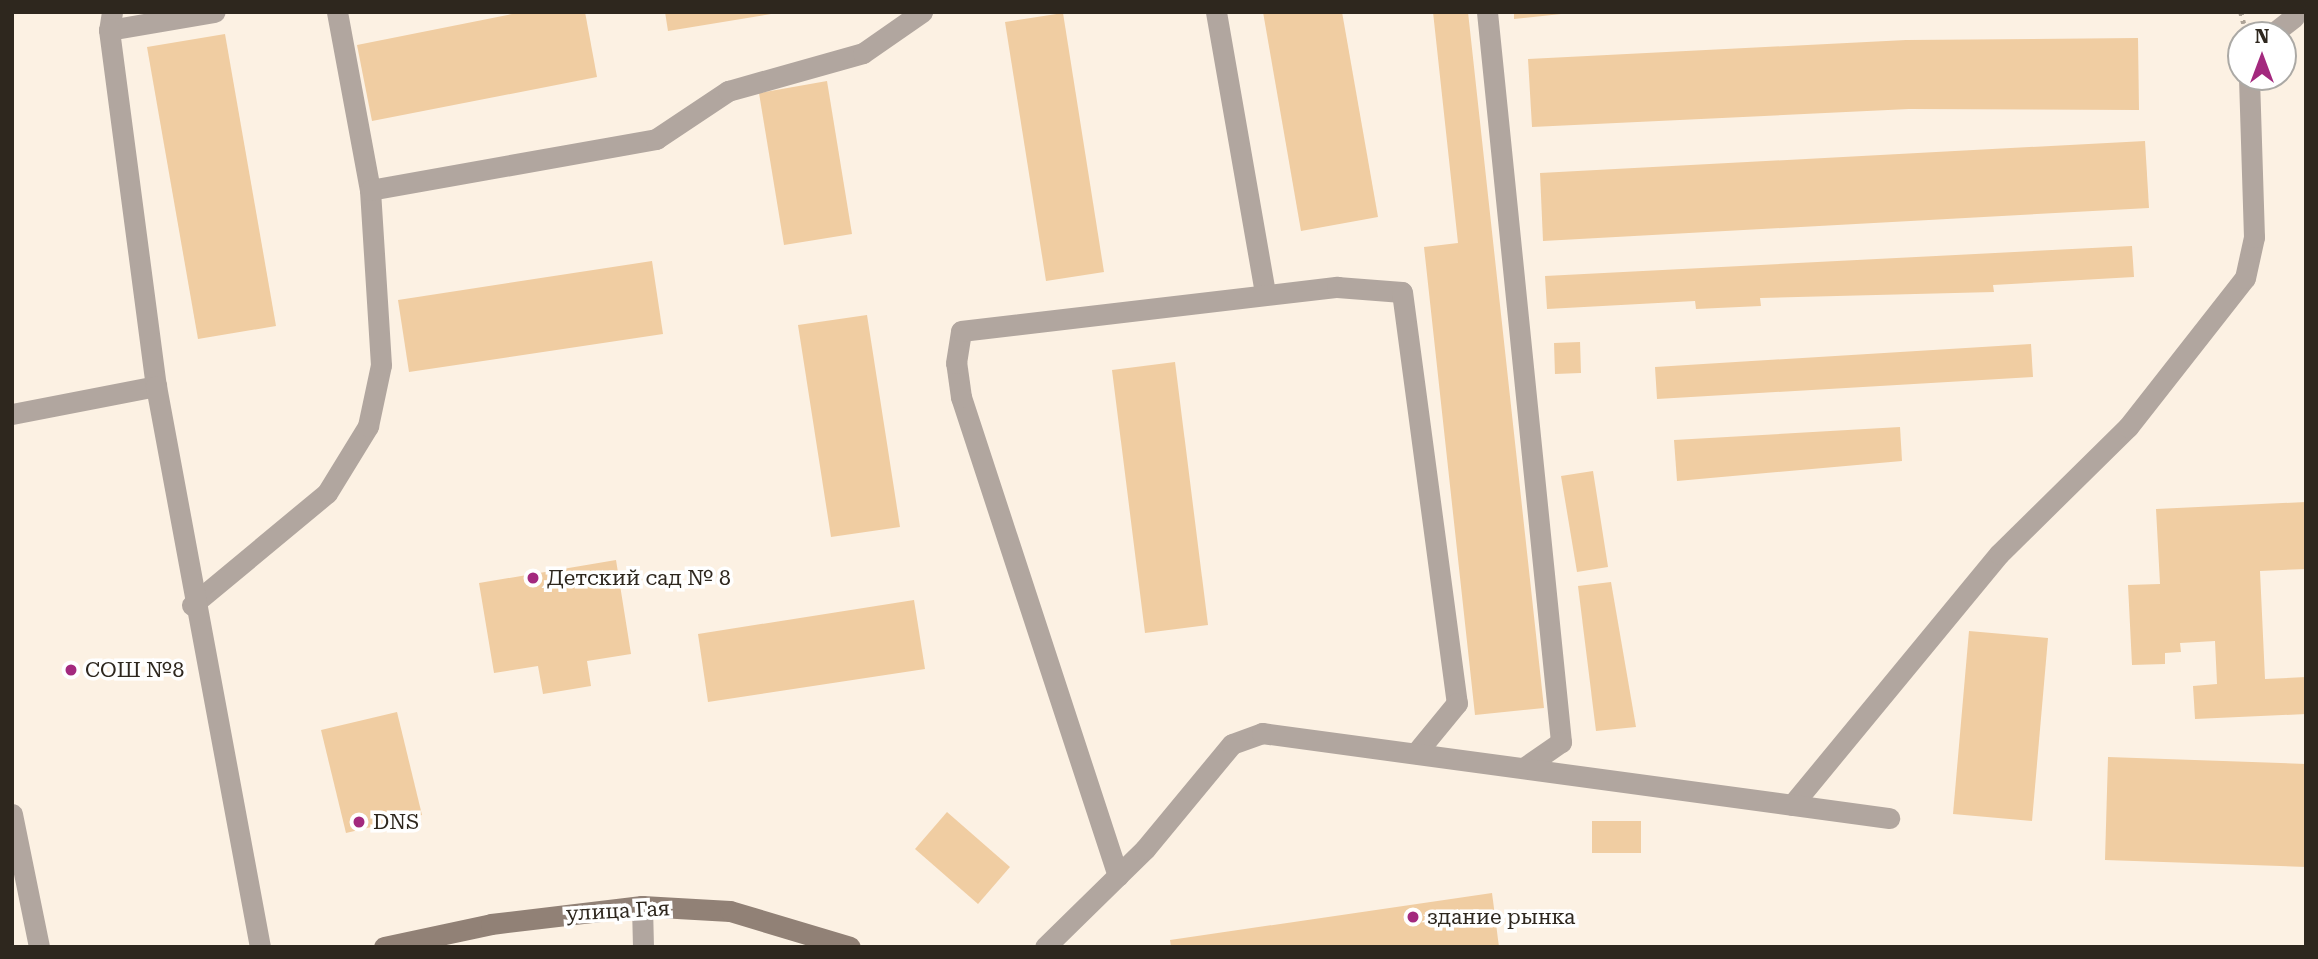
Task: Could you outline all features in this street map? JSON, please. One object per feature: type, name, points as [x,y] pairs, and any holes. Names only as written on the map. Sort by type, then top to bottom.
[{"type":"main road","name":"улица Гая","points":[[384,947],[491,924],[642,906],[730,911],[849,947]]},
{"type":"street","points":[[214,12],[111,21],[156,386],[192,605],[260,947]]},
{"type":"street","points":[[192,605],[327,493],[368,426],[381,365],[370,190],[337,12]]},
{"type":"street","points":[[370,190],[656,139],[728,91],[863,53],[922,12]]},
{"type":"street","points":[[1216,12],[1265,294]]},
{"type":"street","points":[[1487,12],[1561,742],[1525,767]]},
{"type":"street","points":[[1792,805],[1999,554],[2128,427],[2245,278],[2254,237],[2249,91]]},
{"type":"street","points":[[1118,876],[961,397],[961,331],[978,325],[1265,294],[1385,286],[1407,302],[1457,703],[1416,753]]},
{"type":"street","points":[[12,414],[156,386]]},
{"type":"street","points":[[1045,947],[1118,876],[1232,744],[1249,736],[1416,753],[1889,818]]},
{"type":"street","points":[[12,814],[39,947]]},
{"type":"street","points":[[642,906],[643,947]]},
{"type":"building","points":[[522,12],[585,12],[597,77],[372,121],[357,45]]},
{"type":"building","points":[[665,12],[771,12],[771,14],[668,31]]},
{"type":"building","points":[[1263,12],[1342,12],[1378,217],[1301,231]]},
{"type":"building","points":[[1433,12],[1468,12],[1544,708],[1475,715],[1424,247],[1458,243]]},
{"type":"building","points":[[1514,12],[1561,12],[1561,14],[1514,19]]},
{"type":"building","points":[[1063,13],[1104,272],[1046,281],[1005,22]]},
{"type":"building","points":[[225,34],[276,326],[198,339],[147,47]]},
{"type":"building","points":[[2138,38],[2139,110],[1909,109],[1532,127],[1528,59],[1906,40]]},
{"type":"building","points":[[827,81],[852,234],[784,245],[759,93]]},
{"type":"building","points":[[2145,141],[2149,208],[1543,241],[1540,173]]},
{"type":"building","points":[[2132,246],[2134,277],[1993,285],[1994,292],[1760,298],[1761,306],[1696,309],[1695,301],[1547,309],[1545,276]]},
{"type":"building","points":[[652,261],[663,334],[409,372],[398,300]]},
{"type":"building","points":[[867,315],[900,527],[831,537],[798,325]]},
{"type":"building","points":[[1580,342],[1581,373],[1555,374],[1554,343]]},
{"type":"building","points":[[2031,344],[2033,377],[1657,399],[1655,367]]},
{"type":"building","points":[[1175,362],[1208,625],[1145,633],[1112,370]]},
{"type":"building","points":[[1900,427],[1902,461],[1677,481],[1674,440]]},
{"type":"building","points":[[1593,471],[1608,567],[1577,572],[1561,476]]},
{"type":"building","points":[[2306,502],[2306,569],[2260,571],[2265,679],[2306,677],[2306,714],[2195,719],[2193,686],[2217,684],[2215,641],[2180,643],[2181,652],[2165,653],[2165,664],[2132,665],[2128,585],[2160,584],[2156,509]]},
{"type":"building","points":[[616,560],[631,654],[587,661],[591,686],[543,694],[538,666],[494,673],[479,583]]},
{"type":"building","points":[[1611,582],[1636,727],[1596,731],[1578,586]]},
{"type":"building","points":[[914,600],[925,669],[708,702],[698,634]]},
{"type":"building","points":[[1969,631],[2048,638],[2032,821],[1953,814]]},
{"type":"building","points":[[397,712],[422,815],[346,833],[321,730]]},
{"type":"building","points":[[2108,757],[2306,764],[2306,867],[2105,860]]},
{"type":"building","points":[[947,812],[1010,867],[978,904],[915,849]]},
{"type":"building","points":[[1592,821],[1641,821],[1641,853],[1592,853]]},
{"type":"building","name":"здание рынка","points":[[1492,893],[1499,947],[1171,947],[1170,940]]},
{"type":"place","name":"Детский сад № 8","points":[[533,578]]},
{"type":"place","name":"СОШ №8","points":[[71,670]]},
{"type":"place","name":"DNS","points":[[359,822]]},
{"type":"place","name":"здание рынка","points":[[1413,917]]}]
